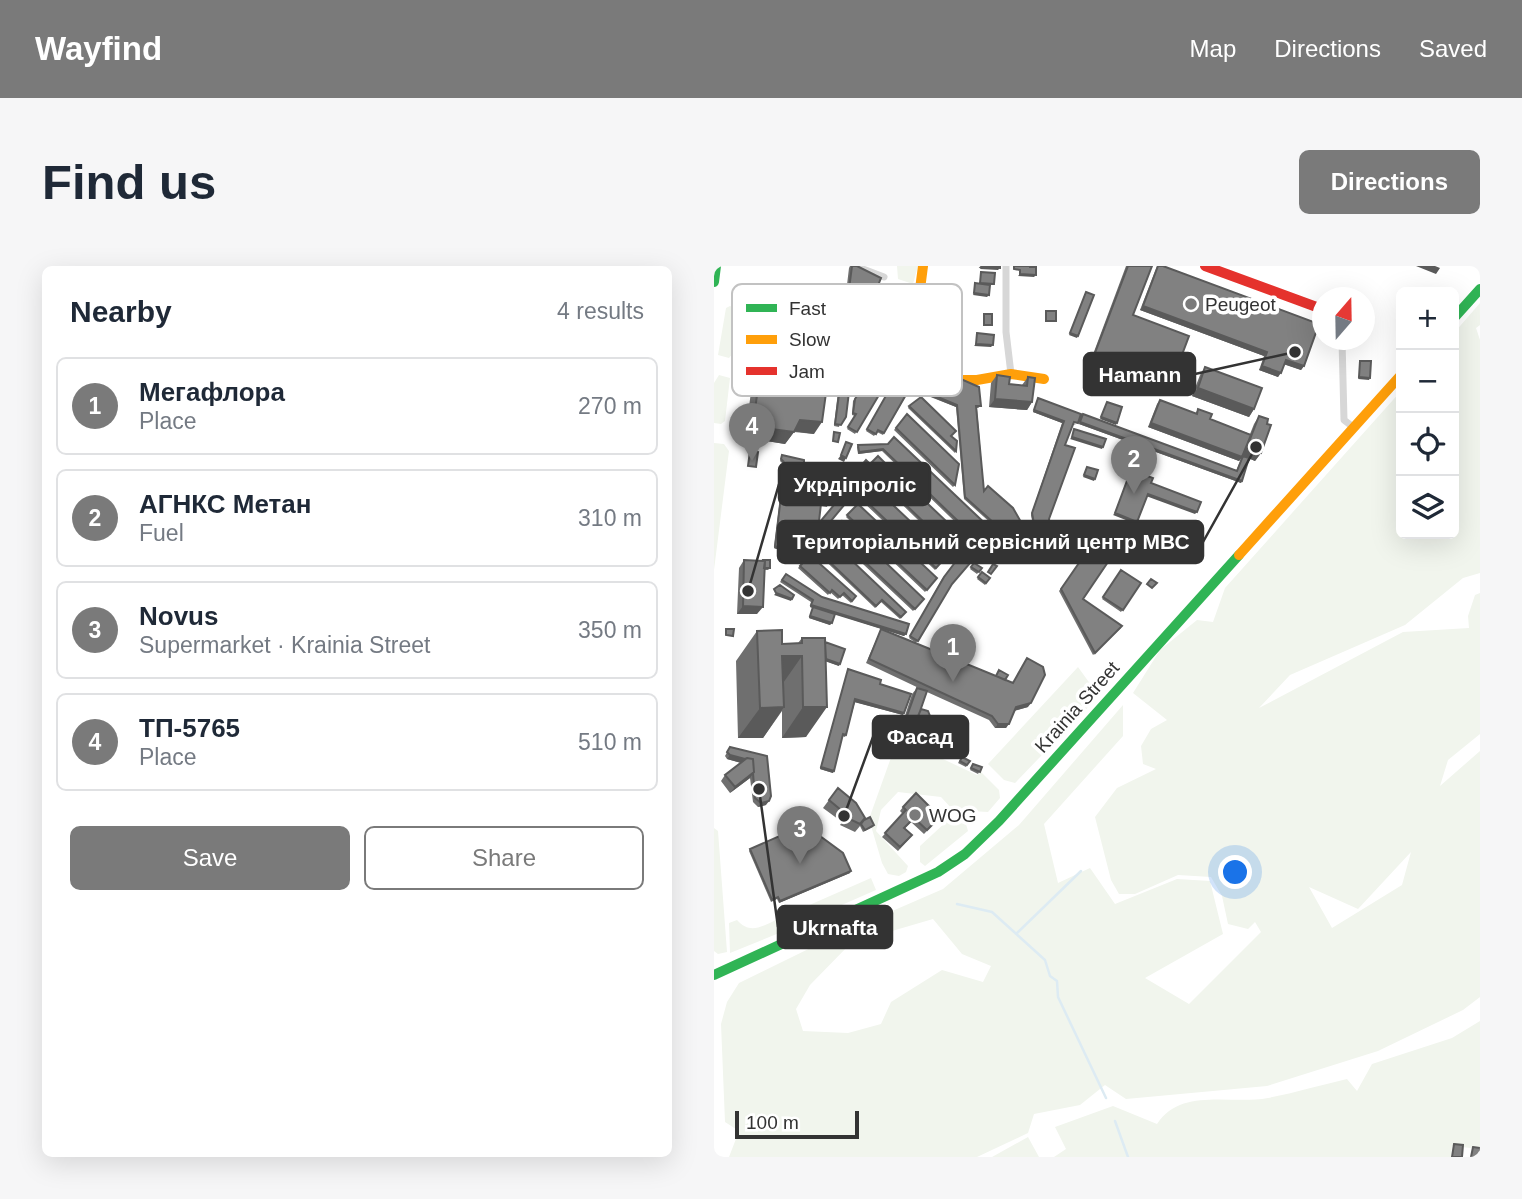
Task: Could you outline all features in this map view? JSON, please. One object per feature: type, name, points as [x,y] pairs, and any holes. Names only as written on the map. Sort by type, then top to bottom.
[{"type":"street","points":[[714,282],[716,266]]},
{"type":"street","points":[[855,266],[884,277]]},
{"type":"street","points":[[921,284],[923,266]]},
{"type":"street","points":[[1006,266],[1006,332],[1011,373]]},
{"type":"street","points":[[1205,266],[1312,305]]},
{"type":"street","points":[[1459,312],[1480,289]]},
{"type":"street","points":[[1342,350],[1344,419],[1353,427]]},
{"type":"street","points":[[962,380],[977,380],[1011,373],[1044,379]]},
{"type":"street","name":"Krainia Street","points":[[714,975],[922,880],[965,854],[999,821],[1396,380]]},
{"type":"shaded area","points":[[897,266],[918,266],[913,284],[898,279]]},
{"type":"shaded area","points":[[1480,303],[1480,325],[1476,328],[1480,340],[1480,573],[1463,578],[1405,625],[1290,675],[1259,708],[1403,632],[1469,628],[1468,616],[1475,595],[1480,593],[1480,734],[1448,760],[1440,786],[1480,751],[1480,997],[1463,1010],[1378,1051],[1267,1086],[1126,1099],[1105,1085],[1080,1105],[1034,1114],[1028,1133],[977,1157],[729,1157],[739,1131],[725,1122],[721,1024],[727,1002],[739,983],[837,935],[943,889],[1019,825],[1123,705],[1123,736],[1044,824],[1058,883],[1090,868],[1115,904],[1177,879],[1210,881],[1223,934],[1145,978],[1189,1004],[1261,932],[1255,922],[1248,929],[1228,924],[1222,896],[1211,877],[1178,875],[1135,894],[1119,894],[1111,880],[1095,817],[1117,788],[1156,769],[1143,764],[1141,746],[1151,729],[1167,720],[1133,693],[1160,650],[1197,620],[1213,622],[1225,588],[1396,397],[1396,539],[1459,539],[1459,327]],"holes":[[[1411,852],[1402,885],[1332,928],[1309,887],[1358,909]],[[933,919],[962,954],[991,966],[983,982],[942,970],[891,1002],[881,1024],[848,1033],[803,1031],[796,1009],[810,985],[851,943]]]},
{"type":"shaded area","points":[[732,307],[732,354],[729,358],[718,355],[726,308]]},
{"type":"shaded area","points":[[719,375],[730,378],[725,421],[721,424],[714,423],[714,383]]},
{"type":"shaded area","points":[[714,443],[724,444],[729,451],[714,570]]},
{"type":"shaded area","points":[[1078,667],[1091,685],[1091,704],[1015,783],[1004,780],[988,764]]},
{"type":"shaded area","points":[[898,738],[977,775],[981,772],[999,790],[1000,798],[988,812],[953,810],[941,797],[898,792],[881,810],[876,831],[908,866],[906,872],[899,876],[888,874],[882,863],[869,819]]},
{"type":"shaded area","points":[[947,821],[966,824],[968,831],[925,866],[920,862],[920,846]]},
{"type":"shaded area","points":[[714,828],[718,831],[727,952],[718,954],[714,951]]},
{"type":"shaded area","points":[[871,878],[876,890],[787,929],[782,917]]},
{"type":"shaded area","points":[[778,919],[784,931],[730,953],[729,923],[737,920],[747,927],[757,928]]},
{"type":"shaded area","points":[[1480,1021],[1480,1149],[1452,1146],[1451,1157],[1054,1157],[1066,1149],[1055,1127],[1113,1106],[1157,1124],[1179,1105],[1193,1101],[1268,1098],[1347,1079],[1357,1091],[1372,1064],[1452,1038]]},
{"type":"shaded area","points":[[1028,1137],[1039,1157],[992,1157]]},
{"type":"building","points":[[852,266],[881,278],[879,284],[850,284]]},
{"type":"building","points":[[1014,266],[1036,267],[1036,275],[1020,274],[1020,270],[1014,269]]},
{"type":"building","points":[[1128,266],[1152,266],[1133,315],[1189,336],[1171,384],[1161,388],[1113,370],[1116,361],[1095,353]]},
{"type":"building","points":[[1158,266],[1163,266],[1312,321],[1312,344],[1304,366],[1286,360],[1281,373],[1262,366],[1267,352],[1143,306]]},
{"type":"building","points":[[981,272],[995,273],[994,284],[980,283]]},
{"type":"building","points":[[975,283],[990,285],[989,295],[974,293]]},
{"type":"building","points":[[1086,292],[1094,295],[1078,336],[1070,333]]},
{"type":"building","points":[[1046,311],[1056,311],[1056,321],[1046,321]]},
{"type":"building","points":[[984,314],[992,314],[992,325],[984,325]]},
{"type":"building","points":[[977,333],[994,335],[993,345],[976,344]]},
{"type":"building","points":[[1360,361],[1371,361],[1370,378],[1359,377]]},
{"type":"building","points":[[1205,367],[1262,388],[1254,409],[1198,388]]},
{"type":"building","points":[[997,375],[1010,377],[1009,384],[1027,386],[1028,377],[1035,378],[1032,402],[995,399]]},
{"type":"building","points":[[962,379],[979,387],[981,406],[976,406],[984,491],[988,486],[1013,508],[1025,529],[1014,541],[965,497],[957,405],[935,396],[962,396]]},
{"type":"building","points":[[757,396],[826,396],[822,422],[800,420],[794,432],[757,427],[758,414],[755,410]]},
{"type":"building","points":[[839,396],[848,396],[846,417],[841,425],[835,424]]},
{"type":"building","points":[[857,396],[878,396],[857,432],[848,427],[856,414],[853,413]]},
{"type":"building","points":[[886,396],[905,396],[884,433],[878,430],[876,434],[867,429]]},
{"type":"building","points":[[921,397],[956,431],[951,436],[957,441],[956,451],[909,406]]},
{"type":"building","points":[[1038,398],[1081,414],[1078,423],[1074,422],[1065,445],[1075,448],[1049,519],[1050,526],[1035,529],[1032,513],[1064,421],[1034,410]]},
{"type":"building","points":[[1160,400],[1197,414],[1198,409],[1212,414],[1210,419],[1251,435],[1242,457],[1151,423]]},
{"type":"building","points":[[1107,402],[1122,407],[1117,423],[1101,417]]},
{"type":"building","points":[[907,414],[959,464],[955,485],[896,428]]},
{"type":"building","points":[[1083,414],[1237,471],[1243,456],[1249,458],[1242,481],[1080,422]]},
{"type":"building","points":[[1259,416],[1268,419],[1267,424],[1271,425],[1261,453],[1247,447]]},
{"type":"building","points":[[1074,429],[1106,439],[1103,447],[1072,437]]},
{"type":"building","points":[[834,432],[840,433],[838,442],[833,441]]},
{"type":"building","points":[[894,437],[993,531],[984,546],[883,449],[859,452],[858,445],[888,444]]},
{"type":"building","points":[[846,442],[852,444],[846,458],[841,455]]},
{"type":"building","points":[[750,451],[758,452],[756,467],[748,466]]},
{"type":"building","points":[[782,455],[804,460],[804,463],[842,468],[843,477],[839,494],[830,492],[829,505],[821,504],[819,521],[802,525],[801,538],[793,537],[789,551],[775,546],[785,463],[781,459]]},
{"type":"building","points":[[878,456],[890,472],[892,470],[964,538],[953,550],[881,481],[884,478],[878,472],[874,477],[861,466],[866,460],[870,464]]},
{"type":"building","points":[[1087,467],[1098,470],[1095,479],[1084,475]]},
{"type":"building","points":[[1131,470],[1153,478],[1151,483],[1201,502],[1197,512],[1148,494],[1137,522],[1115,513]]},
{"type":"building","points":[[851,478],[860,486],[810,546],[790,561],[785,555],[810,534],[848,488],[845,486]]},
{"type":"building","points":[[875,488],[947,556],[936,568],[864,499]]},
{"type":"building","points":[[858,504],[937,578],[927,590],[847,515]]},
{"type":"building","points":[[842,521],[924,599],[915,609],[833,532]]},
{"type":"building","points":[[1052,531],[1104,550],[1110,559],[1083,599],[1122,626],[1095,653],[1061,589],[1081,560],[1046,547],[1042,536]]},
{"type":"building","points":[[827,537],[906,612],[901,617],[882,600],[876,606],[816,549]]},
{"type":"building","points":[[969,544],[987,555],[983,561],[976,556],[952,584],[918,641],[910,636],[944,577]]},
{"type":"building","points":[[810,555],[856,596],[852,601],[844,593],[840,597],[832,590],[830,593],[800,566]]},
{"type":"building","points":[[744,560],[765,561],[763,607],[743,606]]},
{"type":"building","points":[[762,560],[770,560],[770,568],[764,568],[765,561]]},
{"type":"building","points":[[974,563],[982,568],[979,572],[971,567]]},
{"type":"building","points":[[993,564],[997,566],[991,574],[988,572]]},
{"type":"building","points":[[1121,570],[1141,583],[1123,610],[1103,597]]},
{"type":"building","points":[[982,572],[990,578],[986,583],[978,577]]},
{"type":"building","points":[[786,574],[822,597],[909,624],[906,634],[811,605],[813,600],[782,580]]},
{"type":"building","points":[[1151,579],[1157,583],[1152,588],[1147,584]]},
{"type":"building","points":[[780,585],[794,595],[792,599],[776,593],[774,589]]},
{"type":"building","points":[[813,607],[835,614],[832,623],[810,616]]},
{"type":"building","points":[[726,629],[734,629],[733,636],[726,635]]},
{"type":"building","points":[[881,629],[1013,683],[1027,658],[1043,667],[1045,675],[1031,703],[1016,707],[1009,724],[998,724],[992,716],[869,659]]},
{"type":"building","points":[[782,630],[782,644],[802,643],[802,638],[825,638],[827,707],[803,707],[802,656],[782,656],[784,707],[760,708],[757,631]]},
{"type":"building","points":[[825,642],[845,649],[840,664],[826,659]]},
{"type":"building","points":[[848,669],[881,680],[880,684],[911,694],[904,713],[855,699],[834,771],[821,767]]},
{"type":"building","points":[[999,670],[1008,675],[1005,680],[996,676]]},
{"type":"building","points":[[917,688],[927,691],[917,720],[907,716]]},
{"type":"building","points":[[921,709],[928,711],[932,721],[929,729],[950,736],[945,751],[909,738]]},
{"type":"building","points":[[730,747],[767,756],[771,796],[769,801],[761,803],[755,798],[753,759],[730,755],[727,752]]},
{"type":"building","points":[[962,757],[970,761],[967,765],[960,761]]},
{"type":"building","points":[[747,758],[753,759],[754,772],[735,787],[725,775]]},
{"type":"building","points":[[973,764],[982,767],[980,772],[971,768]]},
{"type":"building","points":[[838,788],[856,803],[865,818],[860,824],[845,817],[847,815],[829,800]]},
{"type":"building","points":[[916,793],[940,817],[927,830],[914,818],[904,828],[912,835],[900,847],[885,833],[906,810],[903,807]]},
{"type":"building","points":[[870,817],[874,825],[865,830],[861,824]]},
{"type":"building","points":[[805,825],[843,853],[851,871],[780,901],[778,897],[772,900],[750,849]]},
{"type":"building","points":[[1454,1144],[1463,1145],[1462,1157],[1452,1157]]},
{"type":"building","points":[[1473,1147],[1480,1148],[1480,1157],[1471,1157]]},
{"type":"waterway","points":[[1016,934],[1081,871]]},
{"type":"waterway","points":[[957,904],[992,912],[1045,960],[1050,976],[1057,981],[1058,997],[1106,1098]]},
{"type":"waterway","points":[[1115,1121],[1128,1157]]},
{"type":"traffic: fast","points":[[714,282],[716,266]]},
{"type":"traffic: fast","points":[[1459,312],[1480,289]]},
{"type":"traffic: fast","points":[[714,975],[938,872],[965,854],[999,821],[1239,555]]},
{"type":"traffic: slow","points":[[921,284],[923,266]]},
{"type":"traffic: slow","points":[[962,380],[1011,374],[1044,379]]},
{"type":"traffic: slow","points":[[1239,555],[1396,381]]},
{"type":"traffic: jam","points":[[1205,266],[1312,305]]},
{"type":"place","name":"Peugeot","points":[[1191,304]]},
{"type":"place","name":"Hamann","points":[[1295,352]]},
{"type":"place","name":"Територіальний сервісний центр МВС","points":[[1256,447]]},
{"type":"place","name":"ТП-5765","points":[[752,461]]},
{"type":"place","name":"АГНКС Метан","points":[[1134,494]]},
{"type":"place","name":"Укрдіпроліс","points":[[748,591]]},
{"type":"place","name":"Мегафлора","points":[[953,682]]},
{"type":"place","name":"Ukrnafta","points":[[759,789]]},
{"type":"place","name":"WOG","points":[[915,815]]},
{"type":"place","name":"Фасад","points":[[844,816]]},
{"type":"place","name":"Novus","points":[[800,864]]}]
